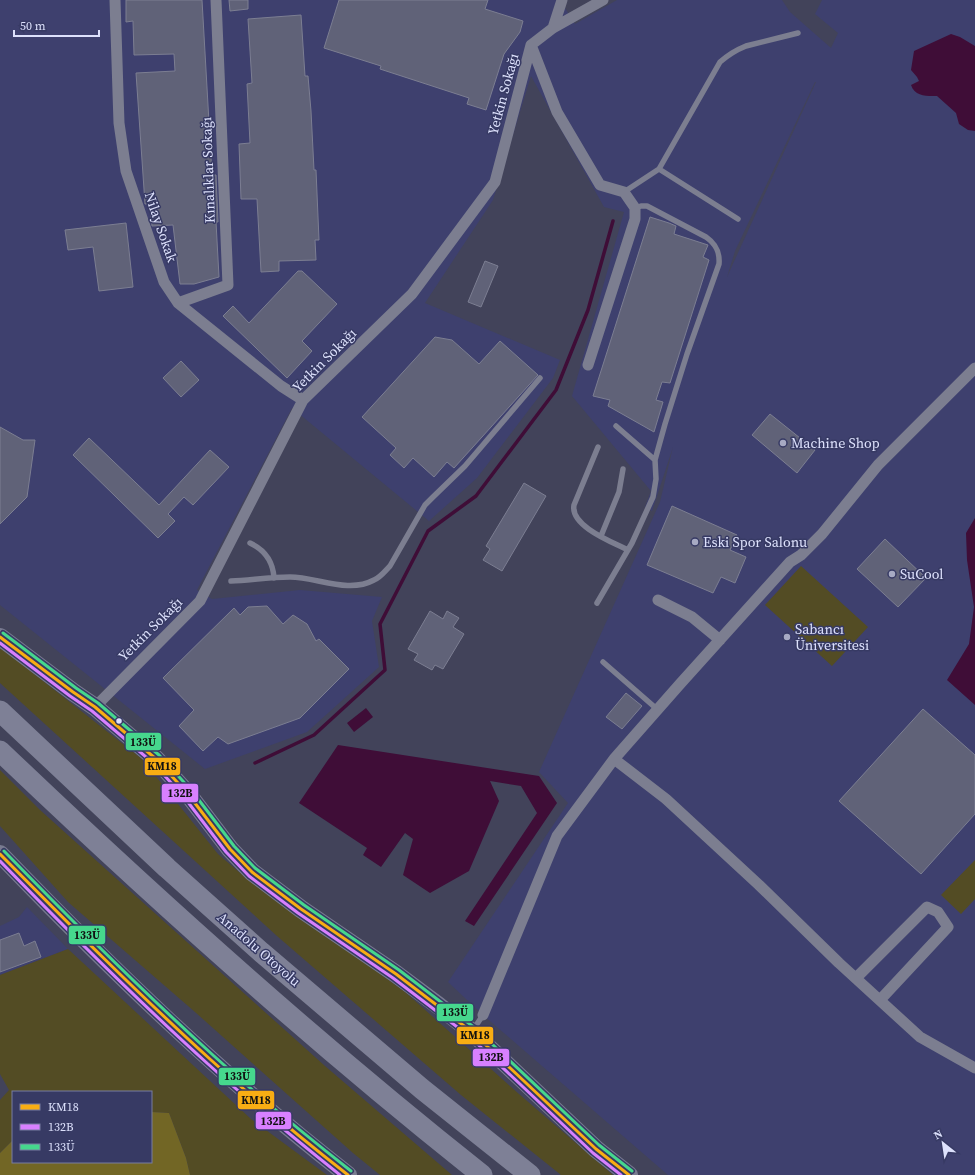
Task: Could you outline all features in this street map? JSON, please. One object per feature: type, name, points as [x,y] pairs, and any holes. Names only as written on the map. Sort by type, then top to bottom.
[{"type":"highway","name":"Anadolu Otoyolu","points":[[0,711],[167,868],[261,952],[416,1084],[530,1175]]},
{"type":"highway","name":"Anadolu Otoyolu","points":[[0,751],[137,879],[244,976],[366,1081],[482,1175]]},
{"type":"main road","points":[[0,637],[73,692],[95,706],[156,759],[188,794],[230,849],[252,872],[301,909],[402,979],[472,1032],[596,1149],[629,1175]]},
{"type":"main road","points":[[0,854],[153,1007],[313,1148],[348,1175]]},
{"type":"street","name":"Nilay Sokak","points":[[115,0],[120,123],[126,171],[164,282],[178,303],[281,386],[303,400]]},
{"type":"street","name":"Kınalıklar Sokağı","points":[[178,303],[228,285],[216,0]]},
{"type":"street","points":[[553,28],[562,0]]},
{"type":"street","name":"Yetkin Sokağı","points":[[95,706],[200,601],[303,400],[412,294],[495,182],[531,45],[553,28],[603,0]]},
{"type":"street","points":[[531,45],[557,112],[600,185],[624,192],[635,208],[635,219],[588,365]]},
{"type":"street","points":[[482,1015],[558,836],[614,759],[790,562],[801,555],[822,534],[878,466],[975,368]]},
{"type":"street","points":[[658,600],[692,617],[720,640]]},
{"type":"street","points":[[614,759],[671,804],[920,1037],[975,1068]]},
{"type":"street","points":[[856,978],[927,907],[938,912],[948,927],[880,1000]]},
{"type":"lane","points":[[624,192],[659,169],[720,62],[730,54],[746,46],[798,32]]},
{"type":"lane","points":[[659,169],[738,219]]},
{"type":"lane","points":[[597,603],[628,550],[642,522],[652,497],[656,479],[654,460],[676,387],[720,264],[719,254],[715,244],[706,237],[647,206],[635,208]]},
{"type":"lane","points":[[231,581],[290,577],[348,586],[366,583],[379,577],[390,566],[425,506],[465,466],[540,378]]},
{"type":"lane","points":[[616,426],[654,460]]},
{"type":"lane","points":[[598,447],[573,508],[575,516],[582,525],[628,550]]},
{"type":"lane","points":[[601,536],[619,492],[623,469]]},
{"type":"lane","points":[[250,543],[257,546],[268,557],[274,570],[274,578]]},
{"type":"lane","points":[[603,662],[658,710]]},
{"type":"lane","points":[[472,1032],[482,1015]]},
{"type":"shaded area","points":[[0,0],[560,0],[575,24],[617,0],[782,0],[790,12],[831,48],[838,33],[815,14],[822,0],[975,0],[975,1175],[668,1175],[483,1015],[448,982],[568,803],[539,772],[660,502],[673,447],[652,511],[645,507],[651,491],[572,396],[624,212],[604,207],[531,76],[493,200],[425,303],[560,360],[553,378],[477,478],[429,521],[292,408],[197,590],[212,599],[300,590],[382,597],[372,621],[379,667],[307,732],[205,769],[0,605]],"holes":[[[816,82],[727,277],[735,251]]]},
{"type":"shaded area","points":[[951,34],[960,37],[975,46],[975,131],[968,130],[959,124],[956,113],[937,96],[925,96],[918,94],[911,85],[919,81],[911,70],[914,51]]},
{"type":"shaded area","points":[[975,518],[975,705],[947,680],[969,644],[974,607],[967,560],[966,533]]},
{"type":"shaded area","points":[[801,566],[868,627],[832,666],[765,605]]},
{"type":"shaded area","points":[[0,647],[142,759],[218,854],[246,878],[404,991],[519,1094],[613,1175],[561,1175],[461,1095],[277,936],[0,683]]},
{"type":"shaded area","points":[[366,708],[373,717],[354,732],[347,723]]},
{"type":"shaded area","points":[[338,745],[539,776],[557,803],[474,926],[465,921],[537,813],[521,786],[490,781],[499,801],[469,871],[430,893],[403,875],[413,839],[405,833],[381,867],[363,855],[367,848],[299,803]]},
{"type":"shaded area","points":[[0,770],[40,810],[325,1066],[452,1175],[380,1175],[353,1153],[195,1012],[68,902],[0,826]]},
{"type":"shaded area","points":[[975,860],[975,899],[961,914],[941,895]]},
{"type":"shaded area","points":[[27,907],[68,949],[0,975],[0,926],[19,917]]},
{"type":"shaded area","points":[[68,949],[251,1119],[327,1175],[190,1175],[186,1158],[169,1113],[152,1112],[152,1091],[12,1091],[12,1141],[0,1153],[0,1100],[9,1090],[0,1074],[0,975]]},
{"type":"shaded area","points":[[152,1112],[169,1113],[186,1158],[190,1175],[0,1175],[0,1153],[12,1141],[12,1163],[152,1163]]},
{"type":"building","points":[[126,0],[202,0],[212,175],[216,175],[218,222],[216,222],[219,277],[194,284],[180,284],[173,225],[152,226],[150,204],[145,204],[136,73],[175,71],[174,54],[134,55],[133,21],[126,22]]},
{"type":"building","points":[[229,0],[248,0],[248,9],[230,11]]},
{"type":"building","points":[[339,0],[488,0],[485,9],[523,21],[520,32],[504,54],[486,110],[467,104],[469,98],[380,69],[381,66],[324,48]]},
{"type":"building","points":[[301,15],[305,76],[308,76],[311,111],[314,170],[316,170],[319,240],[315,240],[316,260],[279,261],[279,271],[261,272],[257,199],[241,199],[239,144],[250,143],[247,84],[252,83],[248,19]]},
{"type":"building","points":[[650,217],[676,226],[674,234],[708,245],[703,257],[709,260],[670,383],[662,382],[656,400],[663,402],[654,432],[608,406],[610,400],[593,396]]},
{"type":"building","points":[[126,223],[133,287],[99,291],[93,247],[68,250],[65,230]]},
{"type":"building","points":[[485,261],[498,266],[481,307],[468,302]]},
{"type":"building","points":[[298,271],[302,271],[337,304],[302,341],[312,351],[287,378],[223,316],[233,306],[249,323]]},
{"type":"building","points":[[435,337],[452,340],[479,364],[500,341],[538,375],[454,468],[447,462],[434,477],[413,458],[404,468],[390,455],[396,448],[362,417]]},
{"type":"building","points":[[181,361],[199,380],[181,397],[163,378]]},
{"type":"building","name":"Machine Shop","points":[[770,414],[815,450],[797,473],[752,435]]},
{"type":"building","points":[[0,427],[23,440],[35,440],[27,497],[0,524]]},
{"type":"building","points":[[89,438],[159,505],[210,450],[229,467],[193,505],[184,497],[168,514],[175,521],[158,538],[73,455]]},
{"type":"building","points":[[524,483],[546,496],[502,571],[483,560],[490,549],[486,546]]},
{"type":"building","name":"Eski Spor Salonu","points":[[672,506],[737,535],[730,550],[746,557],[735,583],[721,577],[713,593],[647,565]]},
{"type":"building","name":"SuCool","points":[[885,539],[926,578],[898,607],[857,569]]},
{"type":"building","points":[[267,606],[283,624],[293,615],[307,624],[316,641],[319,639],[349,669],[300,718],[228,744],[218,737],[203,751],[179,726],[194,710],[163,678],[234,608],[240,615],[248,607]]},
{"type":"building","points":[[430,611],[443,619],[447,611],[459,618],[453,627],[464,634],[443,669],[435,665],[432,670],[414,660],[418,654],[408,649]]},
{"type":"building","points":[[626,693],[642,706],[622,729],[606,717]]},
{"type":"building","points":[[923,709],[975,755],[975,814],[921,874],[839,801]]},
{"type":"building","points":[[19,933],[24,946],[35,941],[41,957],[0,972],[0,940]]},
{"type":"waterway","points":[[255,763],[314,735],[385,670],[380,624],[428,531],[476,496],[556,390],[588,310],[613,221]]},
{"type":"transit line","name":"133Ü","points":[[3,633],[98,703],[159,755],[192,791],[234,846],[255,868],[304,905],[399,970],[475,1028],[599,1145],[632,1171]]},
{"type":"transit line","name":"KM18","points":[[0,637],[95,707],[156,759],[188,794],[230,849],[252,872],[301,909],[396,974],[472,1032],[596,1149],[629,1175]]},
{"type":"transit line","name":"132B","points":[[0,643],[92,711],[153,763],[184,797],[226,852],[249,876],[298,913],[393,978],[469,1036],[593,1153],[621,1175]]},
{"type":"transit line","name":"133Ü","points":[[4,851],[107,955],[187,1031],[264,1100],[351,1171]]},
{"type":"transit line","name":"KM18","points":[[0,854],[104,958],[184,1035],[261,1104],[348,1175]]},
{"type":"transit line","name":"132B","points":[[0,861],[155,1015],[257,1107],[340,1175]]},
{"type":"place","name":"Machine Shop","points":[[783,443]]},
{"type":"place","name":"Eski Spor Salonu","points":[[695,542]]},
{"type":"place","name":"SuCool","points":[[892,574]]},
{"type":"place","name":"Sabancı Üniversitesi","points":[[787,637]]}]
